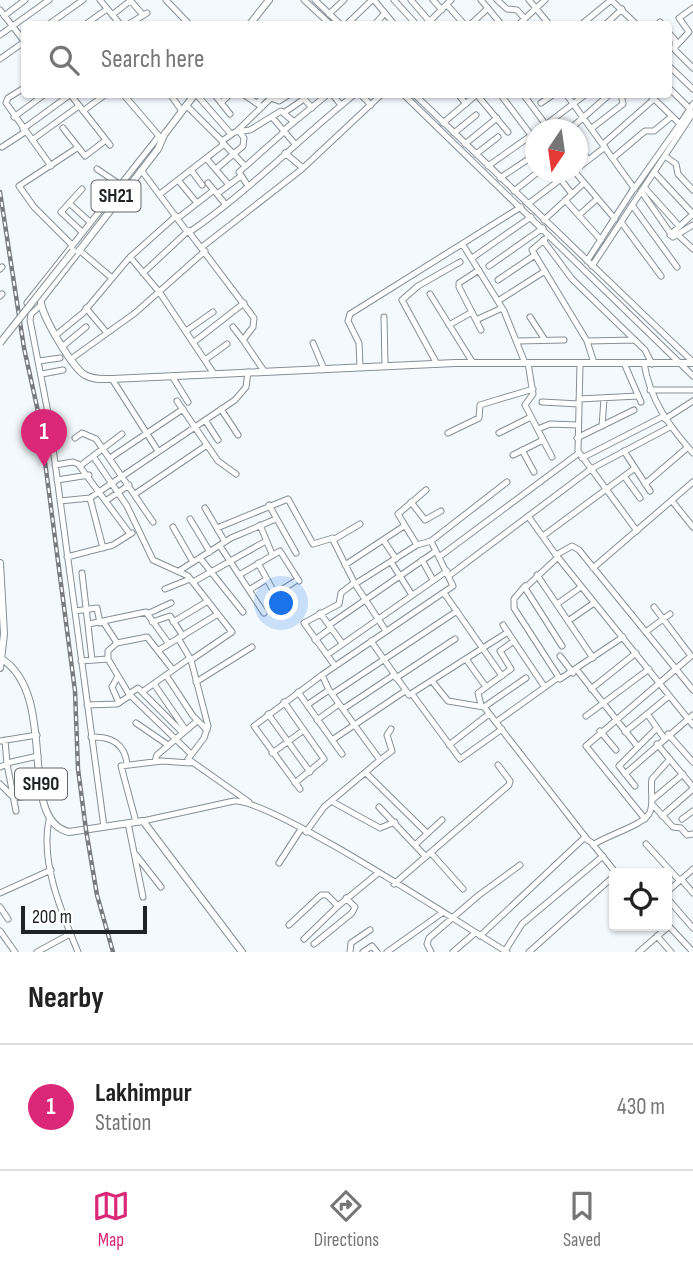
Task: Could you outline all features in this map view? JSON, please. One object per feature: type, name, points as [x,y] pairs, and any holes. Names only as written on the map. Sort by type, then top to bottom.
[{"type":"main road","points":[[252,21],[269,0]]},
{"type":"main road","name":"SH21","points":[[0,344],[192,98]]},
{"type":"main road","points":[[161,137],[161,145],[44,295],[40,306],[82,374],[112,379],[473,363],[689,363]]},
{"type":"main road","points":[[0,563],[4,634],[0,668]]},
{"type":"main road","name":"SH90","points":[[1,657],[16,669],[24,682],[37,735],[41,794],[49,820],[57,828],[69,832],[135,822]]},
{"type":"main road","points":[[135,822],[242,952]]},
{"type":"street","points":[[21,37],[2,13],[24,0]]},
{"type":"street","points":[[0,34],[49,0]]},
{"type":"street","points":[[53,21],[83,0]]},
{"type":"street","points":[[100,0],[117,21]]},
{"type":"street","points":[[112,15],[130,0],[145,14],[134,21]]},
{"type":"street","points":[[166,0],[186,21]]},
{"type":"street","points":[[304,0],[327,21]]},
{"type":"street","points":[[315,0],[337,21]]},
{"type":"street","points":[[329,14],[344,0]]},
{"type":"street","points":[[350,21],[373,0],[392,21]]},
{"type":"street","points":[[394,0],[413,21]]},
{"type":"street","points":[[411,0],[431,21],[447,5]]},
{"type":"street","points":[[433,0],[447,5],[461,21]]},
{"type":"street","points":[[481,0],[499,21]]},
{"type":"street","points":[[497,0],[507,9],[517,10],[525,19]]},
{"type":"street","points":[[529,0],[546,21]]},
{"type":"street","points":[[523,21],[545,0]]},
{"type":"street","points":[[586,21],[609,1],[622,9],[633,21]]},
{"type":"street","points":[[474,21],[488,8]]},
{"type":"street","points":[[674,48],[689,32],[679,18],[693,8]]},
{"type":"street","points":[[90,21],[107,9]]},
{"type":"street","points":[[609,21],[622,9]]},
{"type":"street","points":[[377,21],[385,13]]},
{"type":"street","points":[[672,36],[676,41],[674,48]]},
{"type":"street","points":[[0,59],[21,43]]},
{"type":"street","points":[[674,48],[693,68]]},
{"type":"street","points":[[672,69],[693,89]]},
{"type":"street","points":[[21,90],[6,101],[14,117],[51,166]]},
{"type":"street","points":[[589,263],[601,240],[643,189],[692,109],[672,91]]},
{"type":"street","points":[[14,117],[40,98]]},
{"type":"street","points":[[2,146],[66,98]]},
{"type":"street","points":[[63,128],[77,148],[87,156],[108,142],[73,98]]},
{"type":"street","points":[[32,140],[99,98]]},
{"type":"street","points":[[27,303],[120,184],[161,137],[127,98]]},
{"type":"street","points":[[174,98],[245,166]]},
{"type":"street","points":[[199,98],[244,141],[216,169]]},
{"type":"street","points":[[217,98],[230,114]]},
{"type":"street","points":[[221,103],[226,98]]},
{"type":"street","points":[[249,98],[259,105]]},
{"type":"street","points":[[160,194],[235,132],[263,98]]},
{"type":"street","points":[[259,105],[271,98]]},
{"type":"street","points":[[235,132],[247,131],[285,112],[301,98]]},
{"type":"street","points":[[303,98],[312,108]]},
{"type":"street","points":[[248,186],[239,172],[325,98]]},
{"type":"street","points":[[334,98],[341,106]]},
{"type":"street","points":[[143,273],[352,98]]},
{"type":"street","points":[[363,98],[371,105]]},
{"type":"street","points":[[71,359],[160,293],[204,249],[302,169],[378,98]]},
{"type":"street","points":[[407,98],[589,263],[689,363],[693,376]]},
{"type":"street","points":[[461,98],[466,104]]},
{"type":"street","points":[[443,123],[473,98]]},
{"type":"street","points":[[480,98],[508,132]]},
{"type":"street","points":[[504,98],[525,121]]},
{"type":"street","points":[[526,98],[542,119]]},
{"type":"street","points":[[541,103],[547,98]]},
{"type":"street","points":[[569,98],[585,119],[606,98]]},
{"type":"street","points":[[554,119],[582,98]]},
{"type":"street","points":[[592,128],[623,104],[622,98]]},
{"type":"street","points":[[588,160],[650,98]]},
{"type":"street","points":[[652,98],[671,117],[693,131]]},
{"type":"street","points":[[420,100],[514,191],[531,217],[550,236],[689,363]]},
{"type":"street","points":[[285,112],[294,122]]},
{"type":"street","points":[[454,133],[476,115]]},
{"type":"street","points":[[272,117],[295,144]]},
{"type":"street","points":[[613,158],[645,131],[654,131],[671,117]]},
{"type":"street","points":[[465,144],[497,118]]},
{"type":"street","points":[[588,123],[634,189]]},
{"type":"street","points":[[589,263],[618,221],[634,189],[682,125]]},
{"type":"street","points":[[476,154],[498,137]]},
{"type":"street","points":[[488,166],[525,139]]},
{"type":"street","points":[[72,245],[34,207],[19,186],[77,148]]},
{"type":"street","points":[[285,153],[302,169]]},
{"type":"street","points":[[665,156],[676,164],[678,174],[693,190]]},
{"type":"street","points":[[206,158],[229,185]]},
{"type":"street","points":[[500,178],[525,161]]},
{"type":"street","points":[[97,169],[120,184]]},
{"type":"street","points":[[141,170],[204,249],[255,321],[243,341]]},
{"type":"street","points":[[191,170],[216,192],[226,205]]},
{"type":"street","points":[[654,172],[693,214],[670,234]]},
{"type":"street","points":[[56,335],[86,308],[130,257],[177,217],[241,176]]},
{"type":"street","points":[[178,180],[197,203]]},
{"type":"street","points":[[514,191],[525,182]]},
{"type":"street","points":[[360,367],[359,343],[348,321],[350,314],[525,206],[557,182]]},
{"type":"street","points":[[563,182],[572,194]]},
{"type":"street","points":[[544,220],[583,183],[618,221],[661,276]]},
{"type":"street","points":[[82,189],[61,214],[82,232]]},
{"type":"street","points":[[643,189],[679,226]]},
{"type":"street","points":[[643,189],[670,234],[678,236],[693,248]]},
{"type":"street","points":[[579,215],[597,199]]},
{"type":"street","points":[[565,200],[601,240]]},
{"type":"street","points":[[69,202],[90,222]]},
{"type":"street","points":[[632,205],[677,267]]},
{"type":"street","points":[[472,258],[531,217]]},
{"type":"street","points":[[678,236],[693,225]]},
{"type":"street","points":[[489,266],[543,229]]},
{"type":"street","points":[[686,230],[693,236]]},
{"type":"street","points":[[550,236],[532,249],[554,291],[587,341],[594,363]]},
{"type":"street","points":[[543,240],[572,279],[648,354],[650,390],[670,427],[693,453]]},
{"type":"street","points":[[463,245],[500,304],[527,363],[533,396],[525,403],[552,457]]},
{"type":"street","points":[[79,250],[112,278]]},
{"type":"street","points":[[498,280],[535,255]]},
{"type":"street","points":[[130,257],[160,293],[214,374]]},
{"type":"street","points":[[437,364],[402,300],[418,286],[460,262]]},
{"type":"street","points":[[479,270],[459,284],[481,330]]},
{"type":"street","points":[[476,320],[545,271]]},
{"type":"street","points":[[430,294],[473,363]]},
{"type":"street","points":[[194,342],[244,303]]},
{"type":"street","points":[[40,306],[30,316],[42,374],[104,827]]},
{"type":"street","points":[[86,308],[107,333]]},
{"type":"street","points":[[186,331],[213,312]]},
{"type":"street","points":[[449,325],[472,312]]},
{"type":"street","points":[[384,317],[384,366]]},
{"type":"street","points":[[530,317],[545,340]]},
{"type":"street","points":[[63,346],[86,327]]},
{"type":"street","points":[[233,327],[264,371]]},
{"type":"street","points":[[517,341],[564,340]]},
{"type":"street","points":[[587,341],[635,340]]},
{"type":"street","points":[[313,343],[324,369]]},
{"type":"street","points":[[205,360],[227,344]]},
{"type":"street","points":[[39,361],[60,358]]},
{"type":"street","points":[[580,363],[577,438],[581,456],[637,531]]},
{"type":"street","points":[[624,363],[641,402]]},
{"type":"street","points":[[42,374],[62,370]]},
{"type":"street","points":[[60,501],[90,498],[205,420],[243,391],[248,372]]},
{"type":"street","points":[[172,376],[188,402]]},
{"type":"street","points":[[112,379],[158,451]]},
{"type":"street","points":[[448,433],[479,418],[480,405],[533,389]]},
{"type":"street","points":[[650,390],[692,390]]},
{"type":"street","points":[[542,402],[579,402],[638,396]]},
{"type":"street","points":[[602,426],[604,399]]},
{"type":"street","points":[[177,401],[218,461],[236,474]]},
{"type":"street","points":[[439,557],[581,456],[693,401]]},
{"type":"street","points":[[110,458],[183,409]]},
{"type":"street","points":[[221,409],[238,435]]},
{"type":"street","points":[[577,438],[634,410]]},
{"type":"street","points":[[499,433],[531,417]]},
{"type":"street","points":[[205,420],[218,440]]},
{"type":"street","points":[[538,429],[550,424],[578,425]]},
{"type":"street","points":[[327,655],[377,617],[448,573],[591,469],[670,427]]},
{"type":"street","points":[[75,438],[82,433],[91,435],[123,475],[153,522]]},
{"type":"street","points":[[80,466],[122,434]]},
{"type":"street","points":[[513,455],[543,440]]},
{"type":"street","points":[[135,494],[206,444]]},
{"type":"street","points":[[645,484],[688,447]]},
{"type":"street","points":[[522,450],[534,472]]},
{"type":"street","points":[[624,451],[650,491]]},
{"type":"street","points":[[93,456],[117,493],[154,562],[179,571],[191,580],[231,631],[230,636],[142,692]]},
{"type":"street","points":[[55,465],[73,462],[80,466],[130,534]]},
{"type":"street","points":[[543,536],[635,468]]},
{"type":"street","points":[[57,480],[89,475]]},
{"type":"street","points":[[624,476],[640,498]]},
{"type":"street","points":[[335,666],[304,623],[340,603],[341,593],[418,545],[431,541],[507,482]]},
{"type":"street","points":[[107,500],[129,485]]},
{"type":"street","points":[[593,568],[690,485],[693,494]]},
{"type":"street","points":[[418,545],[398,513],[426,490]]},
{"type":"street","points":[[90,498],[103,548]]},
{"type":"street","points":[[217,528],[290,500],[313,544],[333,538],[360,524]]},
{"type":"street","points":[[672,501],[693,527]]},
{"type":"street","points":[[411,502],[425,520],[441,511]]},
{"type":"street","points":[[269,506],[296,553]]},
{"type":"street","points":[[205,508],[217,528],[230,561],[264,613]]},
{"type":"street","points":[[528,516],[581,587],[690,717],[693,726]]},
{"type":"street","points":[[190,519],[210,552]]},
{"type":"street","points":[[179,571],[223,544],[276,519]]},
{"type":"street","points":[[260,526],[272,554]]},
{"type":"street","points":[[345,565],[404,526]]},
{"type":"street","points":[[173,527],[193,562]]},
{"type":"street","points":[[67,557],[103,548],[137,530]]},
{"type":"street","points":[[333,538],[355,584],[386,631]]},
{"type":"street","points":[[165,589],[210,573],[266,541]]},
{"type":"street","points":[[384,541],[412,594]]},
{"type":"street","points":[[300,789],[254,729],[284,702],[454,585],[431,541]]},
{"type":"street","points":[[623,637],[564,679],[559,677],[514,608],[514,599],[557,556],[575,546],[693,690]]},
{"type":"street","points":[[315,640],[365,599],[436,551]]},
{"type":"street","points":[[239,575],[272,554],[281,552],[296,582],[275,594]]},
{"type":"street","points":[[200,558],[243,612]]},
{"type":"street","points":[[422,560],[433,580]]},
{"type":"street","points":[[258,563],[279,601]]},
{"type":"street","points":[[82,573],[92,660]]},
{"type":"street","points":[[537,575],[593,658]]},
{"type":"street","points":[[249,590],[267,579]]},
{"type":"street","points":[[525,586],[526,592],[562,646]]},
{"type":"street","points":[[557,604],[581,587]]},
{"type":"street","points":[[444,593],[502,676]]},
{"type":"street","points":[[173,622],[208,601]]},
{"type":"street","points":[[147,614],[171,603]]},
{"type":"street","points":[[569,621],[594,603]]},
{"type":"street","points":[[645,819],[587,747],[600,731],[658,681],[692,657],[654,607]]},
{"type":"street","points":[[75,611],[98,610],[102,623],[117,643]]},
{"type":"street","points":[[307,705],[384,660],[457,611]]},
{"type":"street","points":[[89,624],[142,612],[147,614],[169,644]]},
{"type":"street","points":[[320,613],[342,643]]},
{"type":"street","points":[[159,650],[218,614]]},
{"type":"street","points":[[647,631],[670,614]]},
{"type":"street","points":[[152,622],[169,615],[190,659],[207,718],[207,730],[191,754],[190,763]]},
{"type":"street","points":[[503,625],[544,686]]},
{"type":"street","points":[[412,694],[508,632]]},
{"type":"street","points":[[173,670],[145,636],[117,643],[108,651],[108,660],[130,695],[191,754]]},
{"type":"street","points":[[317,720],[395,677],[455,639]]},
{"type":"street","points":[[371,641],[405,691],[412,694],[462,759],[502,729]]},
{"type":"street","points":[[514,641],[500,651],[511,669],[477,694],[489,714],[611,868]]},
{"type":"street","points":[[196,681],[252,648]]},
{"type":"street","points":[[592,689],[636,653]]},
{"type":"street","points":[[560,656],[592,689],[638,747]]},
{"type":"street","points":[[466,659],[486,687]]},
{"type":"street","points":[[81,661],[108,660]]},
{"type":"street","points":[[586,716],[649,669]]},
{"type":"street","points":[[166,675],[197,721],[207,730]]},
{"type":"street","points":[[322,675],[341,707],[380,760]]},
{"type":"street","points":[[118,676],[112,687],[120,703]]},
{"type":"street","points":[[496,722],[559,677]]},
{"type":"street","points":[[432,681],[448,701],[463,706],[483,706],[526,678]]},
{"type":"street","points":[[154,684],[183,731]]},
{"type":"street","points":[[87,705],[120,703],[135,688],[183,731]]},
{"type":"street","points":[[331,740],[405,691]]},
{"type":"street","points":[[298,692],[342,754]]},
{"type":"street","points":[[625,732],[670,696]]},
{"type":"street","points":[[284,702],[324,759],[295,783]]},
{"type":"street","points":[[268,714],[310,772]]},
{"type":"street","points":[[449,745],[489,714]]},
{"type":"street","points":[[648,715],[657,728],[693,762]]},
{"type":"street","points":[[625,774],[690,717]]},
{"type":"street","points":[[155,761],[157,755],[197,721]]},
{"type":"street","points":[[136,723],[168,745]]},
{"type":"street","points":[[635,786],[620,765],[657,728]]},
{"type":"street","points":[[279,863],[303,830],[331,801],[393,750],[387,736],[391,729]]},
{"type":"street","points":[[272,753],[304,730]]},
{"type":"street","points":[[600,731],[615,750]]},
{"type":"street","points":[[16,811],[2,741],[37,735]]},
{"type":"street","points":[[91,737],[107,737],[116,742],[125,752],[127,764]]},
{"type":"street","points":[[657,744],[693,788],[662,816]]},
{"type":"street","points":[[0,768],[7,763],[38,756]]},
{"type":"street","points":[[593,845],[610,834],[634,826],[645,819],[652,802],[652,779],[670,759]]},
{"type":"street","points":[[143,897],[134,852],[135,822],[121,770],[127,764],[155,761],[190,763],[249,802],[303,830],[506,951],[523,924],[603,856]]},
{"type":"street","points":[[394,884],[509,785],[510,781],[498,765]]},
{"type":"street","points":[[366,773],[427,833]]},
{"type":"street","points":[[652,802],[683,774]]},
{"type":"street","points":[[0,784],[14,799]]},
{"type":"street","points":[[14,799],[41,794]]},
{"type":"street","points":[[135,822],[234,801],[249,802]]},
{"type":"street","points":[[331,801],[380,828],[395,822]]},
{"type":"street","points":[[652,802],[673,827],[681,828],[687,835],[693,834]]},
{"type":"street","points":[[379,807],[463,889]]},
{"type":"street","points":[[682,819],[693,811]]},
{"type":"street","points":[[49,820],[46,840],[51,870],[78,952]]},
{"type":"street","points":[[416,844],[443,820]]},
{"type":"street","points":[[453,952],[478,934],[564,854],[582,839],[587,839]]},
{"type":"street","points":[[646,844],[693,893]]},
{"type":"street","points":[[134,852],[161,887]]},
{"type":"street","points":[[431,952],[427,940],[520,865]]},
{"type":"street","points":[[672,887],[693,869]]},
{"type":"street","points":[[0,893],[51,870]]},
{"type":"street","points":[[304,939],[346,898],[377,874]]},
{"type":"street","points":[[529,952],[609,880]]},
{"type":"street","points":[[289,925],[323,894],[338,906]]},
{"type":"street","points":[[314,944],[352,913],[355,907],[346,898]]},
{"type":"street","points":[[672,904],[693,928]]},
{"type":"street","points":[[0,907],[8,919]]},
{"type":"street","points":[[387,952],[442,913]]},
{"type":"street","points":[[672,929],[693,952]]},
{"type":"street","points":[[347,951],[351,943],[370,930]]},
{"type":"street","points":[[640,952],[662,931]]},
{"type":"street","points":[[1,933],[15,952]]},
{"type":"street","points":[[37,952],[70,934]]},
{"type":"street","points":[[657,936],[671,952]]},
{"type":"street","points":[[362,952],[372,946],[377,952]]},
{"type":"railway","points":[[0,192],[24,348],[39,416],[75,691],[78,769],[86,830],[97,895],[113,952]]},
{"type":"place","name":"Lakhimpur","points":[[44,467]]}]
